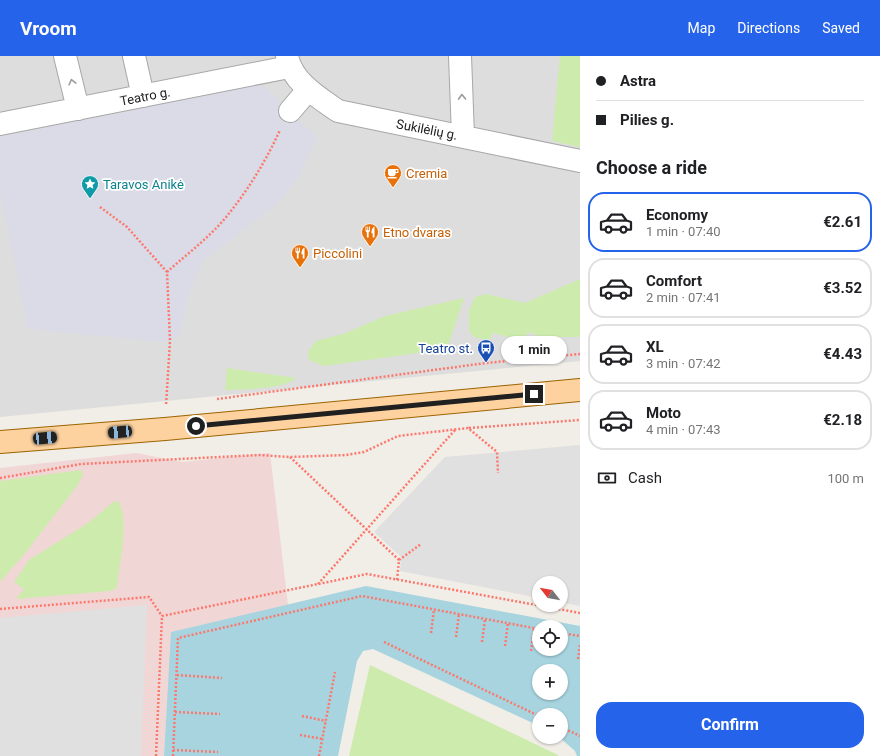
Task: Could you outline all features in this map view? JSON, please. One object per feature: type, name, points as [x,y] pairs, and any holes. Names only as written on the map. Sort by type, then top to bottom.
[{"type":"main road","points":[[0,442],[165,429],[580,390]]},
{"type":"street","points":[[65,56],[78,109]]},
{"type":"street","points":[[134,56],[143,96]]},
{"type":"street","points":[[460,56],[463,136]]},
{"type":"street","name":"Teatro g.","points":[[0,124],[143,96],[288,62]]},
{"type":"street","name":"Sukilėlių g.","points":[[288,62],[308,90],[338,111],[580,161]]},
{"type":"street","points":[[290,111],[308,90]]},
{"type":"path","points":[[167,272],[227,217],[269,154],[290,111]]},
{"type":"path","points":[[100,207],[128,227],[167,272],[170,341],[165,429]]},
{"type":"path","points":[[212,400],[486,363],[580,354]]},
{"type":"path","points":[[158,407],[173,405]]},
{"type":"path","points":[[0,478],[80,464],[259,455],[290,457],[346,455],[364,452],[398,436],[455,429],[580,420]]},
{"type":"path","points":[[468,428],[497,452],[498,473]]},
{"type":"path","points":[[318,584],[455,429]]},
{"type":"path","points":[[290,457],[399,560]]},
{"type":"path","points":[[397,580],[399,560],[421,544]]},
{"type":"path","points":[[162,616],[367,574],[580,613]]},
{"type":"path","points":[[173,756],[178,638],[362,596],[532,628]]},
{"type":"path","points":[[0,609],[149,597],[162,616],[156,756]]},
{"type":"path","points":[[431,633],[434,609]]},
{"type":"path","points":[[456,637],[459,614]]},
{"type":"path","points":[[482,642],[485,618]]},
{"type":"path","points":[[505,646],[508,623]]},
{"type":"path","points":[[568,634],[580,636]]},
{"type":"path","points":[[384,642],[532,713]]},
{"type":"path","points":[[531,651],[532,643]]},
{"type":"path","points":[[578,659],[580,644]]},
{"type":"path","points":[[319,756],[335,672]]},
{"type":"path","points":[[177,676],[222,678]]},
{"type":"path","points":[[175,712],[220,714]]},
{"type":"path","points":[[302,716],[326,721]]},
{"type":"path","points":[[568,730],[580,736]]},
{"type":"path","points":[[300,735],[323,739]]},
{"type":"path","points":[[173,750],[218,752]]},
{"type":"shaded area","points":[[0,56],[580,56],[580,361],[0,417]]},
{"type":"shaded area","points":[[254,77],[317,137],[299,177],[278,203],[202,262],[187,299],[180,336],[170,341],[162,342],[28,329],[0,192],[0,129]]},
{"type":"shaded area","points":[[580,445],[580,606],[568,603],[568,576],[532,576],[532,597],[400,571],[401,557],[374,532],[445,457]]},
{"type":"shaded area","points":[[136,453],[182,462],[270,453],[288,605],[172,632],[164,756],[0,756],[0,468]]},
{"type":"shaded area","points":[[147,605],[141,756],[0,756],[0,618]]},
{"type":"green space","points":[[560,56],[580,56],[580,147],[552,141]]},
{"type":"green space","points":[[580,279],[580,337],[541,337],[528,332],[523,341],[493,333],[489,341],[474,337],[469,331],[469,311],[475,297],[486,294],[525,303]]},
{"type":"green space","points":[[464,298],[447,349],[324,366],[309,360],[308,352],[316,341],[343,334],[385,316]]},
{"type":"green space","points":[[227,368],[296,378],[282,385],[272,387],[225,390]]},
{"type":"green space","points":[[81,470],[83,475],[77,486],[26,552],[0,582],[0,481]]},
{"type":"green space","points":[[118,501],[123,519],[123,543],[117,588],[110,591],[16,599],[24,589],[14,582],[29,560],[88,523],[113,502]]},
{"type":"green space","points":[[370,665],[532,743],[532,744],[558,755],[558,756],[349,756]]},
{"type":"water","points":[[366,586],[548,620],[532,620],[532,656],[568,656],[568,624],[580,626],[580,756],[577,756],[575,751],[567,744],[568,708],[532,708],[532,723],[373,649],[363,651],[357,661],[338,756],[164,756],[171,632]]},
{"type":"place","name":"Cremia","points":[[393,188]]},
{"type":"place","name":"Taravos Anikė","points":[[90,199]]},
{"type":"place","name":"Etno dvaras","points":[[370,247]]},
{"type":"place","name":"Piccolini","points":[[300,268]]},
{"type":"place","name":"Teatro st.","points":[[486,363]]},
{"type":"route","points":[[196,426],[534,394]]}]
